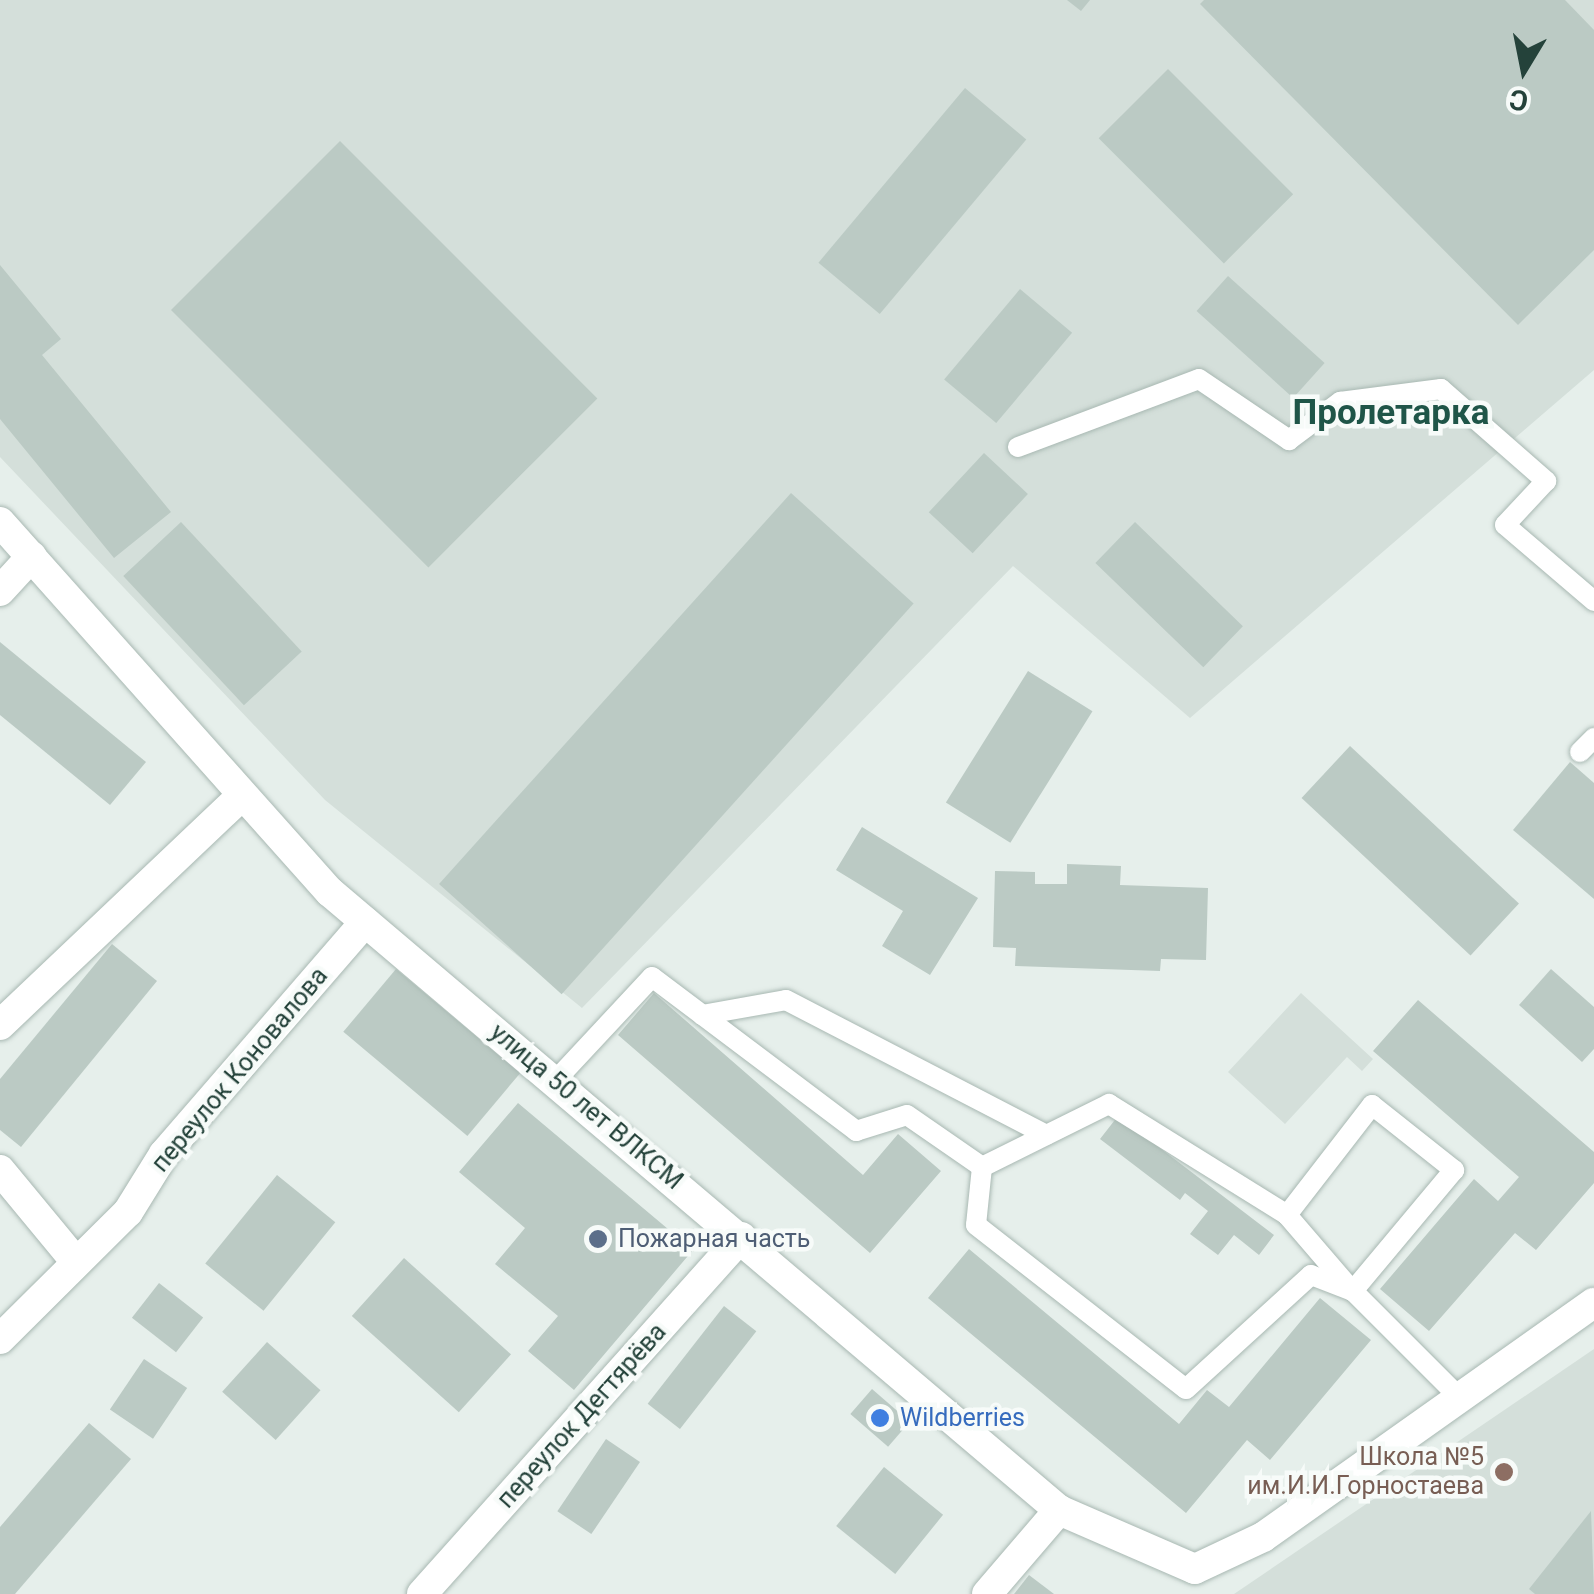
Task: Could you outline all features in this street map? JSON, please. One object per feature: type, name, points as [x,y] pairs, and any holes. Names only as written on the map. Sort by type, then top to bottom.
[{"type":"street","name":"улица 50 лет ВЛКСМ","points":[[0,522],[242,796],[365,922],[1059,1510],[1195,1568],[1263,1538],[1594,1303]]},
{"type":"street","points":[[0,591],[32,556]]},
{"type":"street","points":[[0,1026],[242,796]]},
{"type":"street","name":"переулок Коновалова","points":[[0,1339],[128,1212],[164,1154],[365,922]]},
{"type":"street","points":[[0,1170],[76,1262]]},
{"type":"street","name":"переулок Дегтярёва","points":[[422,1594],[740,1237]]},
{"type":"street","points":[[987,1594],[1059,1510]]},
{"type":"lane","points":[[1018,448],[1199,378],[1289,440],[1340,402],[1441,389],[1546,481],[1505,526],[1594,602]]},
{"type":"lane","points":[[555,1081],[652,977],[856,1132],[907,1115],[982,1167]]},
{"type":"lane","points":[[702,1015],[786,1000],[1046,1135]]},
{"type":"lane","points":[[982,1167],[1109,1104],[1286,1215],[1353,1291],[1460,1398]]},
{"type":"lane","points":[[1286,1215],[1372,1106],[1454,1170],[1353,1291]]},
{"type":"lane","points":[[982,1167],[976,1225],[1186,1390],[1311,1275],[1353,1291]]},
{"type":"shaded area","points":[[0,0],[1594,0],[1594,370],[1190,718],[1013,566],[582,1008],[325,800],[0,457]]},
{"type":"shaded area","points":[[1301,993],[1373,1059],[1362,1071],[1347,1057],[1285,1124],[1228,1072]]},
{"type":"shaded area","name":"Школа №5 им.И.И.Горностаева","points":[[1594,1349],[1594,1594],[1234,1594]]},
{"type":"building","points":[[1067,0],[1090,0],[1081,11]]},
{"type":"building","points":[[1204,0],[1565,0],[1594,30],[1594,250],[1518,325],[1200,4]]},
{"type":"building","points":[[1168,69],[1293,194],[1224,263],[1099,138]]},
{"type":"building","points":[[965,88],[1026,139],[880,314],[818,263]]},
{"type":"building","points":[[340,141],[597,398],[428,567],[171,310]]},
{"type":"building","points":[[0,265],[61,339],[42,355],[171,512],[114,558],[0,419]]},
{"type":"building","points":[[1228,276],[1325,363],[1293,398],[1197,311]]},
{"type":"building","points":[[1020,289],[1072,333],[996,423],[944,379]]},
{"type":"building","points":[[984,453],[1028,494],[973,553],[929,512]]},
{"type":"building","points":[[791,493],[914,603],[562,994],[439,884]]},
{"type":"building","points":[[181,522],[302,651],[244,705],[123,576]]},
{"type":"building","points":[[1135,522],[1243,626],[1203,667],[1095,563]]},
{"type":"building","points":[[0,642],[146,762],[110,805],[0,715]]},
{"type":"building","points":[[1028,671],[1092,711],[1010,843],[946,802]]},
{"type":"building","points":[[1350,746],[1519,904],[1471,955],[1302,798]]},
{"type":"building","points":[[1570,762],[1594,783],[1594,899],[1513,830]]},
{"type":"building","points":[[862,827],[978,898],[930,975],[882,946],[903,911],[836,870]]},
{"type":"building","points":[[1067,864],[1121,866],[1120,885],[1208,888],[1206,960],[1161,959],[1160,971],[1015,966],[1016,948],[993,947],[995,871],[1035,872],[1035,884],[1067,884]]},
{"type":"building","points":[[112,944],[157,981],[21,1147],[0,1130],[0,1079]]},
{"type":"building","points":[[396,969],[520,1073],[467,1136],[343,1032]]},
{"type":"building","points":[[1551,969],[1594,1007],[1594,1049],[1582,1062],[1519,1005]]},
{"type":"building","points":[[654,993],[863,1175],[898,1134],[941,1171],[870,1253],[618,1035]]},
{"type":"building","points":[[1418,1000],[1594,1152],[1594,1183],[1536,1250],[1515,1233],[1429,1331],[1380,1289],[1474,1179],[1498,1201],[1519,1177],[1373,1051]]},
{"type":"building","name":"Пожарная часть","points":[[518,1103],[693,1250],[574,1390],[528,1351],[558,1316],[495,1264],[525,1228],[459,1172]]},
{"type":"building","points":[[1118,1116],[1274,1235],[1259,1255],[1234,1235],[1218,1255],[1190,1234],[1208,1211],[1185,1193],[1180,1200],[1100,1139]]},
{"type":"building","points":[[277,1175],[335,1222],[264,1311],[205,1264]]},
{"type":"building","points":[[969,1249],[1179,1424],[1207,1390],[1229,1407],[1320,1298],[1371,1340],[1270,1460],[1247,1440],[1186,1513],[928,1298]]},
{"type":"building","points":[[404,1258],[511,1354],[459,1412],[352,1316]]},
{"type":"building","points":[[159,1283],[203,1317],[176,1352],[132,1318]]},
{"type":"building","points":[[724,1306],[756,1331],[680,1429],[648,1404]]},
{"type":"building","points":[[267,1342],[321,1390],[276,1440],[222,1392]]},
{"type":"building","points":[[144,1359],[187,1388],[153,1439],[110,1410]]},
{"type":"building","name":"Wildberries","points":[[872,1389],[910,1422],[888,1447],[850,1414]]},
{"type":"building","points":[[89,1423],[131,1459],[15,1594],[0,1594],[0,1527]]},
{"type":"building","points":[[606,1439],[640,1462],[591,1534],[557,1511]]},
{"type":"building","points":[[884,1467],[943,1515],[895,1574],[836,1526]]},
{"type":"building","points":[[1591,1511],[1594,1594],[1535,1594],[1529,1589]]},
{"type":"building","points":[[1029,1575],[1054,1594],[1014,1594]]},
{"type":"place","name":"Пожарная часть","points":[[598,1239]]},
{"type":"place","name":"Wildberries","points":[[880,1418]]},
{"type":"place","name":"Школа №5 им.И.И.Горностаева","points":[[1504,1472]]},
{"type":"district","name":"Пролетарка","points":[[1391,413]]}]
